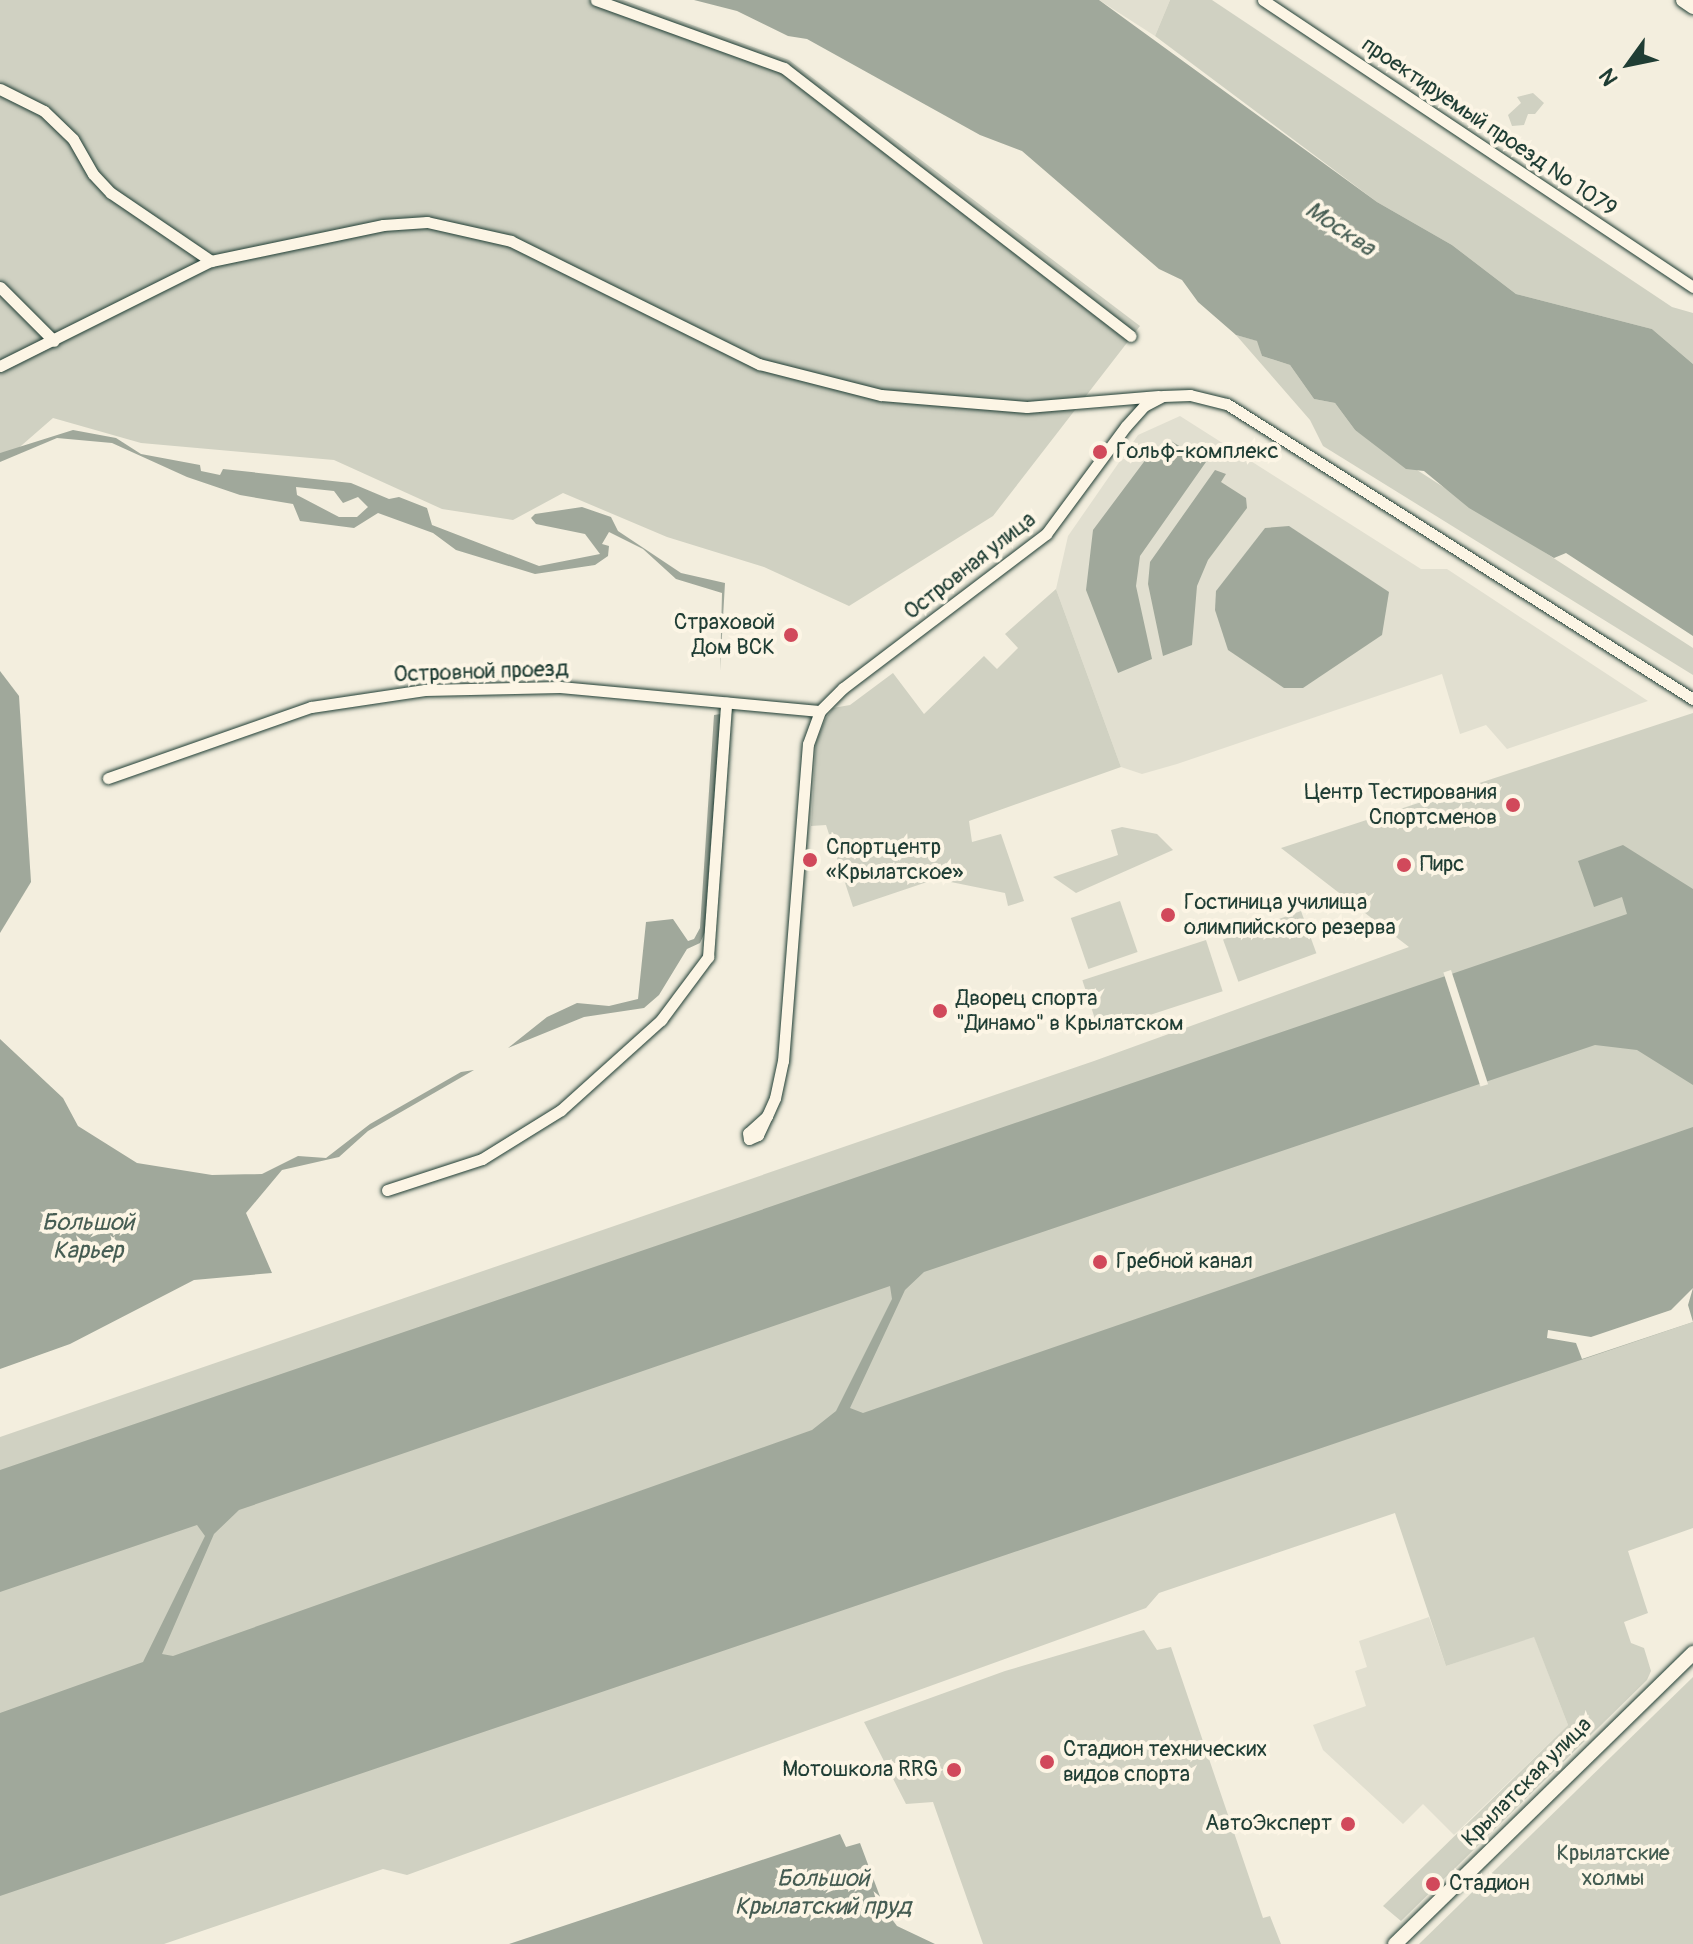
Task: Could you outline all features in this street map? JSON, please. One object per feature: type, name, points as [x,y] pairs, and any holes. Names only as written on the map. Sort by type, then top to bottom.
[{"type":"main road","points":[[1683,0],[1693,7]]},
{"type":"main road","name":"Крылатская улица","points":[[1395,1944],[1693,1653]]},
{"type":"street","points":[[596,0],[784,68],[1131,336]]},
{"type":"street","name":"проектируемый проезд № 1079","points":[[1268,2],[1693,287]]},
{"type":"street","points":[[0,89],[44,111],[73,139],[93,174],[111,193],[211,261]]},
{"type":"street","points":[[0,366],[211,261],[383,225],[427,222],[511,241],[759,364],[881,395],[1027,407],[1163,396],[1206,398]]},
{"type":"street","points":[[0,287],[54,341]]},
{"type":"street","points":[[1192,386],[1206,398],[1253,420],[1693,699]]},
{"type":"street","name":"Островная улица","points":[[758,1135],[767,1116],[783,1061],[808,744],[820,711],[843,688],[1046,534],[1126,426],[1144,406],[1163,396]]},
{"type":"street","name":"Островной проезд","points":[[108,778],[311,707],[425,690],[560,687],[820,711]]},
{"type":"street","points":[[387,1190],[482,1159],[561,1110],[661,1020],[708,957],[726,703]]},
{"type":"shaded area","points":[[1099,0],[1170,0],[1155,36]]},
{"type":"shaded area","points":[[1180,416],[1421,569],[1447,569],[1648,701],[1507,749],[1486,725],[1460,734],[1442,674],[1177,764],[1142,774],[1121,767],[1056,589],[1068,536],[1138,435]]},
{"type":"shaded area","points":[[1429,1617],[1446,1666],[1534,1636],[1568,1725],[1454,1835],[1423,1804],[1403,1824],[1323,1750],[1313,1725],[1366,1706],[1355,1671],[1367,1667],[1359,1641]]},
{"type":"green space","points":[[0,0],[623,0],[789,60],[1140,326],[993,516],[849,606],[764,567],[667,537],[563,493],[513,520],[442,509],[334,460],[141,443],[53,418],[14,452],[0,453]]},
{"type":"green space","points":[[1170,0],[1212,0],[1672,307],[1693,313],[1693,364],[1652,329],[1516,294],[1452,245],[1377,202],[1155,36]]},
{"type":"green space","points":[[1533,93],[1544,103],[1535,114],[1528,114],[1524,125],[1512,126],[1508,115],[1521,103],[1517,97]]},
{"type":"green space","points":[[1236,335],[1258,341],[1262,356],[1290,365],[1314,399],[1335,403],[1355,430],[1693,648],[1693,675],[1323,446],[1310,420]]},
{"type":"green space","points":[[1056,589],[1121,767],[969,821],[972,842],[1001,834],[1024,901],[1008,906],[1005,893],[936,879],[853,907],[826,825],[811,826],[816,742],[825,720],[833,708],[850,705],[893,673],[924,714],[984,656],[997,669],[1018,648],[1005,634]]},
{"type":"green space","name":"Гребной канал","points":[[1693,713],[1693,1528],[1628,1551],[1648,1613],[1624,1622],[1631,1643],[1644,1648],[1651,1671],[1647,1680],[1401,1921],[1383,1906],[1568,1725],[1534,1637],[1446,1666],[1395,1513],[1159,1593],[1146,1608],[407,1875],[383,1869],[164,1944],[0,1944],[0,1437],[1094,1061],[1409,947],[1281,848]]},
{"type":"green space","points":[[1122,827],[1157,834],[1173,850],[1076,893],[1053,877],[1118,855],[1111,830]]},
{"type":"green space","points":[[1120,901],[1138,952],[1088,969],[1071,918]]},
{"type":"green space","points":[[1301,911],[1316,953],[1238,982],[1223,939]]},
{"type":"green space","points":[[1206,940],[1223,991],[1099,1032],[1082,980]]},
{"type":"green space","name":"Стадион технических видов спорта","points":[[1144,1630],[1157,1650],[1171,1647],[1263,1918],[1270,1916],[1281,1944],[983,1944],[933,1802],[906,1804],[864,1722],[1005,1671]]},
{"type":"green space","name":"Крылатские холмы","points":[[1693,1677],[1693,1944],[1419,1944]]},
{"type":"water","name":"Москва","points":[[694,0],[1099,0],[1377,202],[1452,245],[1516,294],[1652,329],[1693,364],[1693,636],[1566,553],[1554,558],[1469,508],[1424,471],[1406,469],[1355,430],[1335,403],[1314,399],[1290,365],[1262,356],[1257,341],[1236,335],[1198,302],[1182,280],[1159,269],[1022,151],[980,135],[807,39],[788,36],[737,11]]},
{"type":"water","points":[[73,430],[116,438],[141,454],[200,465],[201,471],[220,475],[223,469],[351,483],[389,499],[399,497],[427,508],[432,525],[539,566],[600,554],[585,534],[536,524],[531,518],[535,514],[582,507],[611,517],[618,531],[681,573],[725,583],[720,671],[722,593],[676,579],[643,549],[609,532],[602,544],[609,546],[608,556],[595,565],[535,574],[456,550],[433,533],[378,513],[354,528],[300,521],[293,504],[240,495],[187,477],[112,443],[57,438],[0,462],[0,453]],"holes":[[[296,487],[334,491],[343,503],[358,497],[368,507],[357,517],[339,517],[297,495]]]},
{"type":"water","points":[[1171,441],[1206,462],[1140,556],[1136,586],[1152,659],[1118,673],[1086,590],[1093,530],[1155,447],[1165,452]]},
{"type":"water","points":[[1215,470],[1226,474],[1221,482],[1246,498],[1247,508],[1208,560],[1197,586],[1192,645],[1163,656],[1148,584],[1150,562]]},
{"type":"water","points":[[1289,526],[1389,592],[1382,635],[1303,688],[1284,688],[1228,650],[1215,610],[1216,591],[1265,528]]},
{"type":"water","points":[[0,671],[19,696],[31,882],[0,933]]},
{"type":"water","points":[[721,714],[706,930],[700,943],[687,949],[659,995],[644,1008],[584,1017],[508,1048],[547,1017],[577,1003],[609,1006],[638,999],[646,922],[673,919],[688,941],[694,939],[700,928],[714,715]]},
{"type":"water","name":"Гребной канал","points":[[1623,845],[1693,889],[1693,1085],[1637,1050],[1595,1045],[924,1272],[905,1290],[850,1408],[863,1413],[1693,1127],[1693,1322],[0,1896],[0,1713],[143,1662],[205,1536],[197,1525],[0,1592],[0,1470],[1627,914],[1622,897],[1594,907],[1578,861]],"holes":[[[890,1286],[892,1299],[836,1411],[812,1430],[173,1656],[162,1654],[214,1534],[239,1510]]]},
{"type":"water","name":"Большой Карьер","points":[[0,1039],[63,1098],[78,1126],[137,1163],[212,1175],[262,1174],[298,1156],[326,1158],[370,1124],[461,1072],[474,1070],[368,1131],[339,1157],[282,1170],[246,1213],[272,1273],[194,1280],[70,1344],[0,1369]]},
{"type":"water","name":"Большой Крылатский пруд","points":[[840,1834],[846,1847],[860,1843],[885,1910],[897,1926],[935,1944],[509,1944]]},
{"type":"pier","points":[[1451,970],[1488,1084],[1480,1087],[1443,972]]},
{"type":"pier","points":[[1693,1288],[1688,1305],[1693,1322],[1582,1359],[1576,1343],[1547,1338],[1548,1330],[1591,1337],[1671,1310]]},
{"type":"place","name":"Гольф-комплекс","points":[[1100,452]]},
{"type":"place","name":"Страховой Дом ВСК","points":[[791,635]]},
{"type":"place","name":"Центр Тестирования Спортсменов","points":[[1513,805]]},
{"type":"place","name":"Спортцентр «Крылатское»","points":[[810,860]]},
{"type":"place","name":"Пирс","points":[[1404,865]]},
{"type":"place","name":"Гостиница училища олимпийского резерва","points":[[1168,915]]},
{"type":"place","name":"Дворец спорта \"Динамо\" в Крылатском","points":[[940,1011]]},
{"type":"place","name":"Гребной канал","points":[[1100,1262]]},
{"type":"place","name":"Стадион технических видов спорта","points":[[1047,1762]]},
{"type":"place","name":"Мотошкола RRG","points":[[954,1770]]},
{"type":"place","name":"АвтоЭксперт","points":[[1348,1824]]},
{"type":"place","name":"Стадион","points":[[1433,1884]]}]
